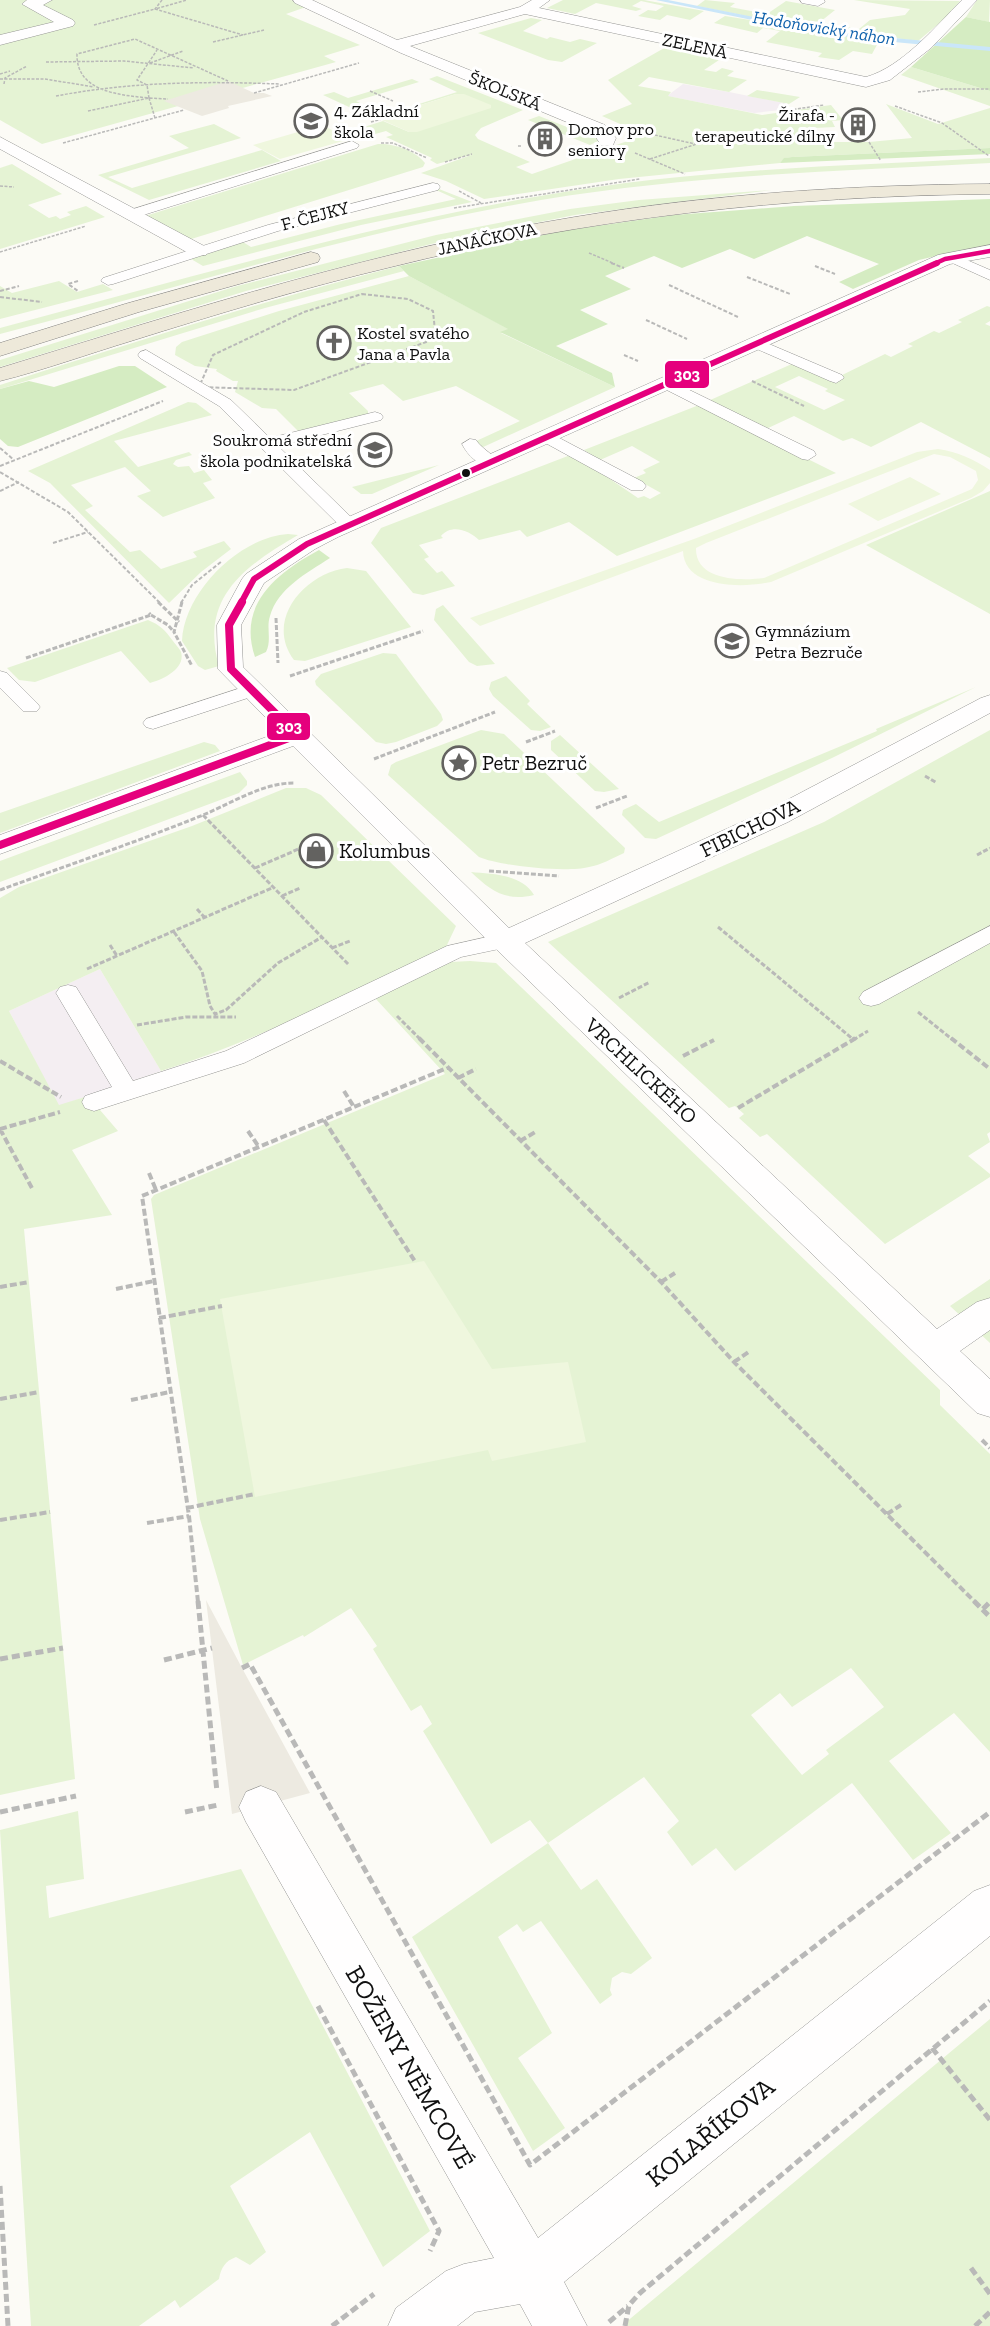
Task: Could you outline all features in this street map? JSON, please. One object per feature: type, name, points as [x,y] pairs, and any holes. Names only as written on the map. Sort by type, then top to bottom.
[{"type":"main road","points":[[930,179],[990,172]]},
{"type":"main road","points":[[656,192],[768,184],[990,179]]},
{"type":"main road","name":"JANÁČKOVA","points":[[0,375],[318,279],[515,233],[645,211],[778,197],[903,190],[990,189]]},
{"type":"main road","points":[[0,350],[132,308],[328,253]]},
{"type":"main road","points":[[0,338],[132,308]]},
{"type":"street","points":[[0,40],[68,23],[29,4],[45,0]]},
{"type":"street","name":"ŠKOLSKÁ","points":[[300,0],[401,47],[599,129],[606,134],[607,141]]},
{"type":"street","points":[[401,47],[525,10],[543,0]]},
{"type":"street","name":"ZELENÁ","points":[[525,10],[866,82],[884,77],[928,44],[970,0]]},
{"type":"street","points":[[0,142],[8,154],[132,214],[199,251]]},
{"type":"street","name":"VRCHLICKÉHO","points":[[990,251],[945,259],[307,544],[254,579],[229,626],[231,669],[505,941],[990,1402]]},
{"type":"street","name":"FIBICHOVA","points":[[505,941],[778,816],[990,703]]},
{"type":"street","points":[[0,845],[297,735]]},
{"type":"street","points":[[935,1349],[990,1312]]},
{"type":"street","name":"BOŽENY NĚMCOVÉ","points":[[230,1807],[561,2326]]},
{"type":"street","name":"KOLAŘÍKOVA","points":[[414,2326],[464,2289],[530,2277],[990,1907]]},
{"type":"lane","points":[[132,214],[352,145]]},
{"type":"lane","name":"F. ČEJKY","points":[[108,281],[325,213],[433,187]]},
{"type":"lane","points":[[953,258],[990,276]]},
{"type":"lane","points":[[755,343],[836,378]]},
{"type":"lane","points":[[146,355],[225,403],[348,524]]},
{"type":"lane","points":[[665,383],[808,455]]},
{"type":"lane","points":[[267,444],[375,417]]},
{"type":"lane","points":[[546,436],[637,486]]},
{"type":"lane","points":[[470,444],[474,451],[489,461]]},
{"type":"lane","points":[[0,677],[30,706]]},
{"type":"lane","points":[[153,723],[253,690]]},
{"type":"lane","points":[[871,998],[990,933]]},
{"type":"lane","points":[[86,1105],[235,1057],[455,951],[505,941]]},
{"type":"lane","points":[[68,993],[127,1092]]},
{"type":"path","points":[[155,9],[162,0]]},
{"type":"path","points":[[85,28],[187,0]]},
{"type":"path","points":[[155,9],[243,35]]},
{"type":"path","points":[[95,25],[104,29]]},
{"type":"path","points":[[213,42],[264,30]]},
{"type":"path","points":[[128,37],[228,81]]},
{"type":"path","points":[[135,39],[77,54],[75,62],[85,79],[98,88],[117,96],[168,99]]},
{"type":"path","points":[[254,93],[401,47]]},
{"type":"path","points":[[155,118],[147,86],[137,80],[157,50]]},
{"type":"path","points":[[148,64],[183,51]]},
{"type":"path","points":[[39,64],[50,61],[148,64],[198,69]]},
{"type":"path","points":[[22,64],[28,66]]},
{"type":"path","points":[[5,78],[28,66]]},
{"type":"path","points":[[0,74],[28,66]]},
{"type":"path","points":[[4,84],[5,78]]},
{"type":"path","points":[[0,79],[45,79],[98,88]]},
{"type":"path","points":[[56,96],[98,88],[228,81],[282,85]]},
{"type":"path","points":[[908,93],[944,89],[990,89]]},
{"type":"path","points":[[370,91],[393,101]]},
{"type":"path","points":[[88,111],[149,98]]},
{"type":"path","points":[[789,110],[833,104]]},
{"type":"path","points":[[894,106],[942,123],[989,156]]},
{"type":"path","points":[[646,133],[696,145]]},
{"type":"path","points":[[650,159],[703,142]]},
{"type":"path","points":[[869,142],[881,161]]},
{"type":"path","points":[[441,164],[472,154]]},
{"type":"path","points":[[0,252],[90,225]]},
{"type":"path","points":[[815,266],[842,277]]},
{"type":"path","points":[[747,277],[796,297]]},
{"type":"path","points":[[669,285],[744,319]]},
{"type":"path","points":[[0,291],[19,286]]},
{"type":"path","points":[[362,294],[386,295],[409,298],[433,311],[435,332],[429,341],[294,390],[199,387],[213,355],[335,299],[362,294]]},
{"type":"path","points":[[0,297],[46,302]]},
{"type":"path","points":[[646,320],[693,342]]},
{"type":"path","points":[[744,377],[804,406]]},
{"type":"path","points":[[0,466],[168,399]]},
{"type":"path","points":[[0,448],[14,460]]},
{"type":"path","points":[[0,472],[68,512],[179,622]]},
{"type":"path","points":[[0,491],[20,482]]},
{"type":"path","points":[[53,543],[88,532]]},
{"type":"path","points":[[280,609],[275,618],[277,662],[298,684]]},
{"type":"path","points":[[17,662],[150,614],[168,625],[174,632]]},
{"type":"path","points":[[290,676],[423,631]]},
{"type":"path","points":[[370,768],[374,759],[495,712]]},
{"type":"path","points":[[525,742],[555,730]]},
{"type":"path","points":[[0,890],[203,814],[265,788],[283,783],[295,783]]},
{"type":"path","points":[[596,808],[627,796]]},
{"type":"path","points":[[203,814],[447,1068],[661,1282],[734,1362],[990,1617]]},
{"type":"path","points":[[255,868],[310,844],[313,847]]},
{"type":"path","points":[[977,855],[990,848]]},
{"type":"path","points":[[488,871],[565,876]]},
{"type":"path","points":[[86,969],[274,888]]},
{"type":"path","points":[[282,896],[300,888]]},
{"type":"path","points":[[197,909],[205,918]]},
{"type":"path","points":[[718,927],[854,1040]]},
{"type":"path","points":[[174,932],[202,972],[210,1006],[215,1014]]},
{"type":"path","points":[[215,1014],[225,1010],[278,963],[322,937]]},
{"type":"path","points":[[332,948],[351,940]]},
{"type":"path","points":[[111,945],[117,956]]},
{"type":"path","points":[[614,1000],[650,982]]},
{"type":"path","points":[[915,1010],[990,1069]]},
{"type":"path","points":[[138,1025],[167,1018],[215,1014],[303,1024]]},
{"type":"path","points":[[735,1110],[873,1029]]},
{"type":"path","points":[[678,1059],[714,1040]]},
{"type":"path","points":[[0,1060],[86,1105]]},
{"type":"path","points":[[185,1812],[230,1807],[203,1650],[189,1516],[142,1196],[447,1068]]},
{"type":"path","points":[[458,1078],[476,1069]]},
{"type":"path","points":[[344,1091],[354,1107]]},
{"type":"path","points":[[33,1190],[0,1129],[86,1105]]},
{"type":"path","points":[[324,1120],[416,1263]]},
{"type":"path","points":[[248,1131],[259,1148]]},
{"type":"path","points":[[520,1142],[537,1131]]},
{"type":"path","points":[[148,1173],[156,1190]]},
{"type":"path","points":[[661,1282],[675,1273]]},
{"type":"path","points":[[116,1289],[154,1281]]},
{"type":"path","points":[[0,1287],[29,1282]]},
{"type":"path","points":[[159,1318],[222,1306]]},
{"type":"path","points":[[734,1362],[750,1351]]},
{"type":"path","points":[[0,1399],[39,1392]]},
{"type":"path","points":[[130,1400],[170,1392]]},
{"type":"path","points":[[187,1508],[255,1494]]},
{"type":"path","points":[[887,1514],[901,1505]]},
{"type":"path","points":[[0,1520],[50,1512]]},
{"type":"path","points":[[147,1523],[189,1516]]},
{"type":"path","points":[[982,1609],[990,1602]]},
{"type":"path","points":[[0,1659],[63,1648]]},
{"type":"path","points":[[164,1659],[212,1648]]},
{"type":"path","points":[[242,1668],[250,1664],[530,2165],[990,1812]]},
{"type":"path","points":[[0,1812],[76,1796]]},
{"type":"path","points":[[315,1999],[440,2231],[430,2250],[421,2257]]},
{"type":"path","points":[[604,2326],[649,2285],[990,2001]]},
{"type":"path","points":[[932,2049],[990,2120]]},
{"type":"path","points":[[0,2186],[8,2326]]},
{"type":"path","points":[[971,2268],[990,2294]]},
{"type":"path","points":[[332,2326],[377,2292]]},
{"type":"path","points":[[625,2326],[629,2305]]},
{"type":"path","points":[[975,2326],[990,2312]]},
{"type":"shaded area","points":[[228,81],[254,93],[272,96],[228,106],[229,108],[202,116],[164,101]]},
{"type":"shaded area","points":[[683,84],[789,104],[781,110],[754,113],[667,96]]},
{"type":"shaded area","points":[[100,969],[161,1071],[59,1106],[9,1011]]},
{"type":"shaded area","points":[[206,1600],[242,1668],[310,1793],[232,1814]]},
{"type":"green space","points":[[0,0],[291,0],[306,7],[286,14],[360,45],[324,56],[336,62],[42,144],[0,120]]},
{"type":"green space","points":[[563,0],[644,0],[704,11],[690,20],[667,15],[660,20],[638,16],[648,10],[656,11],[664,6],[641,1],[632,6],[642,9],[636,11],[596,3],[575,14],[547,8]]},
{"type":"green space","points":[[705,0],[735,3],[730,7],[767,14],[786,1],[835,10],[820,22],[859,29],[870,20],[905,15],[910,9],[854,0],[960,1],[949,15],[918,41],[792,25],[697,6]]},
{"type":"green space","points":[[977,0],[990,0],[989,22],[966,17]]},
{"type":"green space","points":[[725,16],[879,41],[872,54],[853,51],[839,60],[818,57],[822,53],[766,42],[780,31],[763,28],[757,33],[714,23]]},
{"type":"green space","points":[[966,17],[990,22],[990,91],[911,67]]},
{"type":"green space","points":[[531,18],[542,20],[523,31],[547,39],[550,37],[570,42],[580,39],[597,43],[562,62],[548,60],[478,33]]},
{"type":"green space","points":[[666,47],[722,58],[704,70],[716,72],[722,68],[734,71],[727,76],[747,80],[729,92],[649,77],[638,86],[671,92],[668,96],[762,115],[831,105],[843,120],[832,121],[835,127],[814,128],[823,142],[869,142],[912,138],[886,104],[938,124],[990,108],[990,148],[792,157],[785,158],[780,163],[619,179],[484,199],[446,181],[421,173],[474,154],[437,164],[430,160],[432,158],[386,137],[393,135],[386,131],[357,139],[345,133],[383,121],[409,132],[456,94],[375,119],[323,95],[334,92],[348,98],[412,79],[419,82],[356,101],[384,115],[457,92],[429,79],[437,76],[523,110],[481,128],[475,135],[478,139],[530,162],[516,167],[532,174],[645,135],[602,116],[632,104],[608,80]]},
{"type":"green space","points":[[911,67],[990,91],[990,106],[901,75]]},
{"type":"green space","points":[[757,90],[800,97],[789,104],[747,96]]},
{"type":"green space","points":[[456,94],[464,94],[491,105],[491,108],[417,132],[409,132],[382,120],[382,117]]},
{"type":"green space","points":[[539,116],[600,140],[590,145],[528,120]]},
{"type":"green space","points":[[214,124],[241,138],[108,177],[132,188],[262,150],[281,161],[149,200],[98,175],[189,148],[169,136]]},
{"type":"green space","points":[[322,125],[350,139],[280,159],[253,145]]},
{"type":"green space","points":[[378,144],[404,149],[425,163],[423,167],[188,240],[145,216]]},
{"type":"green space","points":[[990,148],[990,154],[780,163],[784,158],[792,157]]},
{"type":"green space","points":[[990,158],[990,163],[709,179],[541,200],[336,244],[0,334],[0,328],[272,255],[408,223],[546,195],[601,186],[712,174]]},
{"type":"green space","points":[[12,164],[62,194],[28,205],[49,218],[56,216],[60,219],[71,215],[67,212],[86,206],[105,217],[0,249],[0,168]]},
{"type":"green space","points":[[439,189],[472,202],[361,225],[203,266],[191,259],[243,242],[251,247],[341,224],[456,199],[436,190]]},
{"type":"green space","points":[[772,190],[575,215],[443,241],[246,291],[0,367],[0,360],[237,286],[436,235],[570,209],[639,200]]},
{"type":"green space","points":[[990,199],[990,246],[919,260],[853,289],[839,282],[879,264],[807,236],[754,259],[730,249],[682,268],[654,256],[605,276],[631,289],[580,310],[608,324],[556,346],[612,373],[615,387],[500,332],[508,329],[409,276],[399,266],[562,231],[674,215],[794,206]]},
{"type":"green space","points":[[399,266],[404,271],[265,308],[0,389],[0,385],[149,338]]},
{"type":"green space","points":[[409,276],[509,329],[501,333],[615,387],[481,448],[474,442],[520,421],[456,386],[403,401],[383,384],[349,393],[368,411],[368,414],[299,432],[276,409],[262,408],[235,392],[238,381],[233,381],[216,371],[217,369],[195,366],[175,355],[176,347],[182,342],[279,311]]},
{"type":"green space","points":[[59,281],[77,292],[103,284],[113,290],[0,319],[0,286],[12,293]]},
{"type":"green space","points":[[987,306],[990,307],[990,321],[985,324],[990,326],[990,458],[921,422],[871,447],[852,438],[843,441],[794,416],[766,429],[708,401],[794,363],[836,378],[885,354],[891,357],[913,346],[908,344],[934,331],[939,333],[962,322],[958,320]],"holes":[[[799,376],[828,389],[825,391],[845,400],[824,410],[775,387]]]},
{"type":"green space","points":[[119,366],[135,366],[167,387],[18,447],[8,446],[0,439],[0,389],[29,381],[54,387]]},
{"type":"green space","points":[[188,402],[196,403],[212,415],[114,441],[138,467],[189,452],[192,455],[176,460],[173,464],[178,467],[189,466],[194,473],[204,470],[212,480],[203,483],[215,498],[163,517],[137,496],[151,491],[125,467],[71,485],[93,506],[85,510],[130,552],[140,550],[161,569],[197,557],[193,552],[224,541],[231,549],[201,572],[169,603],[50,483],[28,471]]},
{"type":"green space","points":[[699,405],[836,473],[617,556],[569,522],[527,537],[520,530],[479,540],[466,531],[450,530],[441,536],[443,538],[419,545],[429,557],[424,559],[437,573],[442,571],[455,586],[423,595],[413,593],[371,543],[381,528],[573,454],[638,498],[644,496],[650,499],[661,493],[634,478],[646,473],[643,470],[660,462],[632,446],[600,460],[584,450]]},
{"type":"green space","points":[[938,449],[965,456],[990,470],[990,483],[983,491],[971,498],[771,582],[732,585],[704,579],[693,573],[686,563],[683,551],[480,626],[470,618],[694,539],[917,452]],"holes":[[[934,454],[950,457],[976,471],[978,480],[972,489],[764,578],[732,579],[721,576],[711,573],[698,559],[696,548],[706,543]]]},
{"type":"green space","points":[[439,465],[372,494],[361,494],[352,487]]},
{"type":"green space","points":[[910,477],[941,494],[878,521],[848,504]]},
{"type":"green space","points":[[990,491],[990,614],[866,545]]},
{"type":"green space","points":[[298,535],[244,572],[221,603],[215,621],[214,642],[219,666],[205,670],[198,666],[182,641],[185,622],[204,586],[234,556],[251,545],[270,537]]},
{"type":"green space","points":[[319,550],[330,558],[286,589],[270,616],[269,643],[266,652],[255,657],[251,638],[252,621],[256,606],[264,592],[289,569]]},
{"type":"green space","points":[[347,568],[366,571],[411,627],[305,661],[294,660],[286,645],[284,629],[287,615],[294,601],[317,579]]},
{"type":"green space","points":[[443,605],[495,664],[477,666],[469,662],[434,620],[436,609]]},
{"type":"green space","points":[[148,620],[165,631],[179,648],[182,658],[172,673],[155,682],[150,683],[121,651],[35,682],[19,680],[7,668]]},
{"type":"green space","points":[[383,653],[396,654],[441,714],[443,720],[437,726],[386,744],[376,742],[316,685],[315,681],[321,674]]},
{"type":"green space","points":[[506,676],[530,701],[527,704],[551,727],[540,731],[531,730],[493,696],[489,689],[491,682]]},
{"type":"green space","points":[[976,687],[832,758],[656,839],[645,838],[622,815],[623,810],[636,804],[659,822]]},
{"type":"green space","points":[[481,730],[504,734],[625,848],[624,853],[598,865],[579,869],[533,868],[479,857],[388,775],[391,765],[396,762]]},
{"type":"green space","points":[[990,730],[990,1132],[987,1134],[990,1142],[968,1156],[990,1174],[990,1177],[885,1244],[767,1134],[760,1137],[739,1118],[744,1114],[735,1106],[729,1108],[548,942],[824,822]]},
{"type":"green space","points":[[560,735],[619,789],[595,791],[551,750],[551,741]]},
{"type":"green space","points":[[204,742],[215,745],[220,751],[0,833],[0,813]]},
{"type":"green space","points":[[240,772],[247,781],[247,785],[239,793],[0,882],[0,861]]},
{"type":"green space","points":[[286,788],[306,788],[321,795],[456,926],[446,947],[270,1030],[161,1071],[100,969],[9,1011],[59,1105],[88,1096],[118,1131],[72,1150],[112,1215],[24,1229],[75,1779],[0,1795],[0,898],[19,887],[192,826]]},
{"type":"green space","points":[[471,872],[506,876],[522,883],[534,895],[506,896],[492,889]]},
{"type":"green space","points":[[451,962],[496,963],[940,1390],[940,1405],[990,1454],[990,1752],[954,1713],[889,1761],[951,1833],[913,1860],[852,1783],[735,1871],[716,1848],[692,1866],[667,1832],[679,1821],[644,1777],[548,1843],[530,1820],[491,1844],[423,1731],[432,1724],[421,1705],[411,1711],[373,1649],[377,1646],[351,1608],[304,1637],[303,1635],[243,1665],[200,1519],[151,1199],[154,1195],[445,1074],[375,998]],"holes":[[[851,1668],[884,1707],[826,1750],[829,1754],[802,1775],[751,1715],[780,1693],[792,1707]]]},
{"type":"green space","points":[[424,1261],[492,1369],[568,1362],[586,1442],[492,1461],[488,1450],[255,1497],[220,1299]]},
{"type":"green space","points":[[990,1279],[990,1343],[950,1306]]},
{"type":"green space","points":[[78,1811],[84,1879],[46,1886],[49,1918],[241,1869],[430,2231],[383,2267],[310,2132],[230,2186],[266,2252],[250,2265],[236,2257],[232,2259],[224,2265],[219,2279],[180,2308],[175,2300],[139,2326],[31,2326],[0,1830]]},
{"type":"green space","points":[[548,1843],[581,1890],[597,1879],[652,1958],[631,1974],[622,1972],[612,1978],[610,1990],[612,1995],[600,2004],[541,1921],[523,1932],[517,1924],[498,1937],[552,2033],[518,2058],[565,2128],[533,2151],[412,1937]]},
{"type":"green space","points":[[990,2019],[990,2326],[627,2326],[625,2323]]},
{"type":"waterway","name":"Hodoňovický náhon","points":[[659,0],[790,26],[862,37],[990,49]]},
{"type":"transit line","name":"303","points":[[0,845],[297,735],[231,669],[229,625],[254,579],[307,544],[945,259],[990,251]]},
{"type":"place","name":"4. Základní škola","points":[[311,121]]},
{"type":"place","name":"Žirafa - terapeutické dílny","points":[[858,125]]},
{"type":"place","name":"Domov pro seniory","points":[[545,139]]},
{"type":"place","name":"Kostel svatého Jana a Pavla","points":[[334,343]]},
{"type":"place","name":"Soukromá střední škola podnikatelská","points":[[375,450]]},
{"type":"place","name":"Gymnázium Petra Bezruče","points":[[732,641]]},
{"type":"place","name":"Petr Bezruč","points":[[459,763]]},
{"type":"place","name":"Kolumbus","points":[[316,851]]}]
